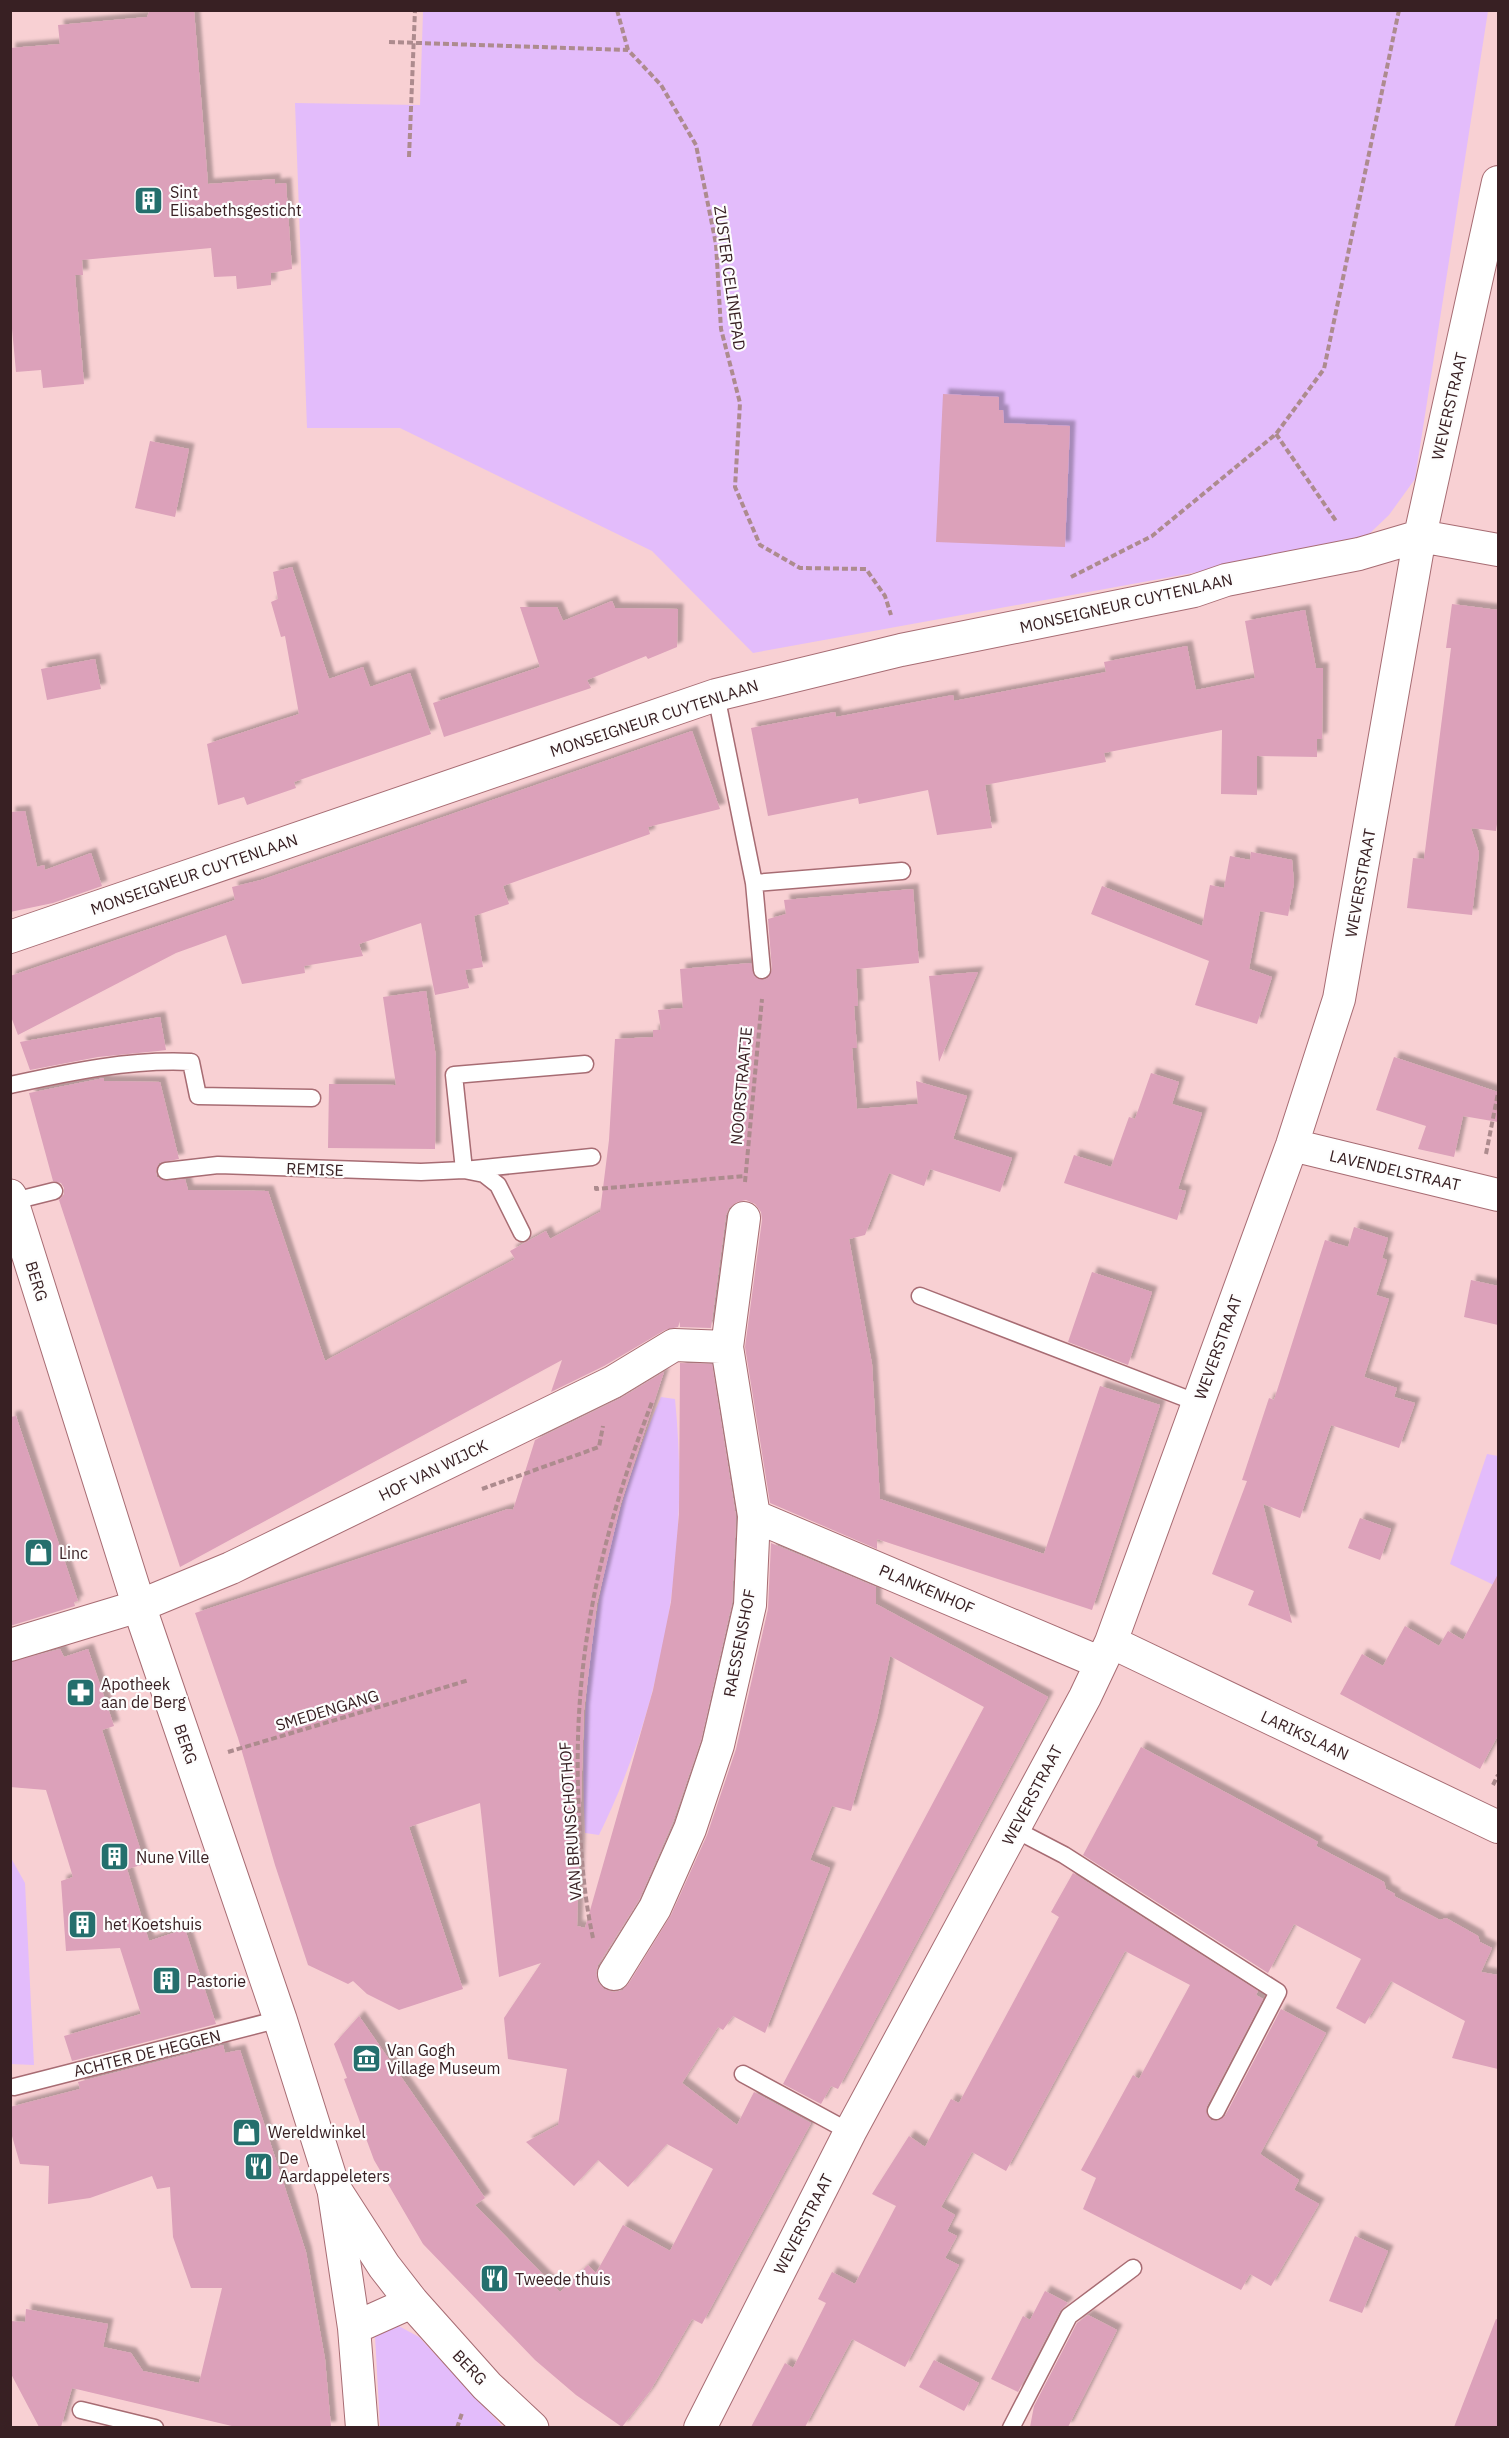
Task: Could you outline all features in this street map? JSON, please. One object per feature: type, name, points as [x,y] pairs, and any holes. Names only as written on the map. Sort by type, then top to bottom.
[{"type":"street","name":"WEVERSTRAAT","points":[[700,2427],[850,2132],[1014,1829],[1106,1653],[1292,1145],[1340,999],[1420,536],[1498,182]]},
{"type":"street","name":"MONSEIGNEUR CUYTENLAAN","points":[[10,937],[716,695],[901,650],[1037,624],[1194,591],[1226,580],[1359,554],[1420,536]]},
{"type":"street","points":[[1420,536],[1498,550]]},
{"type":"street","name":"LAVENDELSTRAAT","points":[[1292,1145],[1488,1192]]},
{"type":"street","name":"BERG","points":[[11,1200],[139,1606],[280,2019],[333,2187],[354,2328],[362,2427]]},
{"type":"street","name":"RAESSENSHOF","points":[[614,1974],[655,1908],[690,1829],[718,1745],[750,1605],[754,1516],[727,1347],[744,1218]]},
{"type":"street","name":"HOF VAN WIJCK","points":[[10,1645],[139,1606],[231,1568],[614,1382],[674,1346],[727,1347]]},
{"type":"street","name":"PLANKENHOF","points":[[754,1516],[1106,1653]]},
{"type":"street","name":"LARIKSLAAN","points":[[1106,1653],[1498,1827]]},
{"type":"street","name":"BERG","points":[[333,2187],[384,2266],[412,2302],[494,2393],[532,2427]]},
{"type":"street","points":[[354,2328],[412,2302]]},
{"type":"lane","points":[[716,695],[754,883],[762,970]]},
{"type":"lane","points":[[754,883],[902,871]]},
{"type":"lane","points":[[10,1085],[79,1070],[158,1061],[191,1062],[198,1096],[312,1098]]},
{"type":"lane","points":[[464,1170],[454,1075],[585,1064]]},
{"type":"lane","name":"REMISE","points":[[166,1171],[218,1165],[421,1172],[592,1157]]},
{"type":"lane","name":"REMISE","points":[[464,1170],[484,1174],[498,1185],[522,1233]]},
{"type":"lane","points":[[11,1200],[54,1191]]},
{"type":"lane","points":[[920,1296],[1198,1403]]},
{"type":"lane","points":[[1014,1829],[1064,1855],[1278,1992],[1216,2111]]},
{"type":"lane","name":"ACHTER DE HEGGEN","points":[[14,2087],[280,2019]]},
{"type":"lane","points":[[743,2074],[850,2132]]},
{"type":"lane","points":[[1011,2427],[1069,2316],[1132,2268]]},
{"type":"lane","points":[[81,2410],[155,2427]]},
{"type":"path","points":[[409,157],[415,10]]},
{"type":"path","name":"ZUSTER CELINEPAD","points":[[617,10],[628,50],[661,85],[696,145],[716,244],[721,329],[740,403],[735,487],[760,545],[800,568],[866,569],[885,596],[901,650]]},
{"type":"path","points":[[1037,624],[1070,577],[1152,536],[1276,434],[1324,369],[1399,10]]},
{"type":"path","points":[[389,42],[628,50]]},
{"type":"path","points":[[1276,434],[1359,554]]},
{"type":"path","name":"NOORSTRAATJE","points":[[592,1157],[596,1189],[745,1176],[762,999]]},
{"type":"path","points":[[1488,1192],[1498,1093]]},
{"type":"path","name":"VAN BRUNSCHOTHOF","points":[[614,1974],[600,1968],[590,1926],[580,1838],[577,1731],[581,1668],[605,1540],[632,1454],[653,1400]]},
{"type":"path","name":"SMEDENGANG","points":[[193,1763],[469,1680]]},
{"type":"shaded area","points":[[1488,11],[1415,479],[1389,515],[1368,535],[1198,572],[753,653],[652,551],[400,428],[307,428],[295,103],[420,105],[423,12]]},
{"type":"shaded area","points":[[661,1397],[675,1399],[679,1455],[679,1511],[675,1567],[667,1623],[656,1677],[641,1731],[622,1784],[599,1835],[585,1833],[583,1777],[585,1721],[589,1666],[597,1610],[622,1502]]},
{"type":"shaded area","points":[[1487,1454],[1498,1456],[1498,1587],[1450,1564]]},
{"type":"shaded area","points":[[11,1858],[25,1883],[34,2065],[11,2064]]},
{"type":"shaded area","points":[[395,2324],[419,2337],[503,2427],[380,2427],[375,2336]]},
{"type":"building","name":"Sint Elisabethsgesticht","points":[[150,10],[194,10],[208,184],[275,179],[275,184],[286,183],[292,269],[271,273],[271,285],[237,289],[236,276],[214,277],[211,248],[82,260],[83,275],[75,275],[84,384],[43,388],[41,370],[16,372],[10,307],[10,48],[60,44],[58,25],[147,17]]},
{"type":"building","points":[[943,394],[999,397],[999,410],[1003,410],[1004,423],[1070,426],[1065,547],[936,542]]},
{"type":"building","points":[[150,441],[189,449],[175,517],[135,508]]},
{"type":"building","points":[[292,567],[329,679],[363,667],[370,687],[410,673],[431,734],[294,782],[296,788],[247,805],[244,797],[218,805],[207,744],[299,714],[285,636],[281,637],[271,602],[278,599],[273,572]]},
{"type":"building","points":[[612,601],[615,608],[678,609],[677,647],[648,659],[646,656],[587,680],[591,688],[444,737],[433,703],[540,667],[520,607],[557,607],[563,621]]},
{"type":"building","points":[[1452,604],[1498,610],[1498,815],[1496,831],[1471,828],[1479,853],[1472,915],[1407,908],[1413,858],[1424,859],[1451,648],[1446,648]]},
{"type":"building","points":[[1305,610],[1316,668],[1323,668],[1322,739],[1317,739],[1317,757],[1257,756],[1257,795],[1221,794],[1222,730],[1104,753],[1106,762],[985,785],[992,828],[937,835],[928,790],[859,804],[858,798],[768,816],[751,728],[835,712],[836,717],[953,695],[954,701],[1106,672],[1104,662],[1187,646],[1196,690],[1255,678],[1245,621]]},
{"type":"building","points":[[95,659],[101,689],[47,700],[41,669]]},
{"type":"building","points":[[692,731],[720,809],[648,827],[650,834],[503,886],[509,904],[474,916],[483,967],[465,970],[469,988],[435,995],[421,923],[359,944],[363,956],[304,966],[305,973],[242,984],[226,935],[176,953],[18,1035],[10,1014],[10,976],[235,900],[232,887],[261,880]]},
{"type":"building","points":[[25,811],[37,867],[44,865],[45,870],[91,853],[102,886],[53,903],[10,912],[10,812]]},
{"type":"building","points":[[1251,852],[1292,860],[1294,883],[1288,916],[1260,911],[1249,969],[1272,977],[1257,1024],[1195,1005],[1209,961],[1091,914],[1102,886],[1202,926],[1210,885],[1224,888],[1230,856],[1250,860]]},
{"type":"building","points":[[913,889],[919,963],[856,969],[858,1006],[854,1006],[857,1048],[852,1048],[857,1109],[918,1104],[916,1081],[967,1096],[953,1139],[1012,1158],[1000,1192],[930,1169],[924,1186],[889,1173],[865,1235],[849,1239],[872,1364],[880,1499],[1044,1554],[1100,1386],[1160,1405],[1092,1610],[877,1539],[877,1549],[770,1503],[745,1347],[762,1220],[761,1212],[755,1204],[746,1200],[737,1202],[729,1208],[726,1215],[711,1328],[680,1327],[680,1321],[678,1327],[665,1330],[604,1366],[551,1392],[562,1360],[180,1567],[59,1200],[64,1194],[64,1188],[61,1183],[53,1181],[29,1093],[104,1078],[104,1081],[160,1082],[179,1159],[159,1163],[157,1177],[167,1181],[185,1179],[188,1190],[268,1191],[325,1361],[515,1259],[510,1251],[546,1231],[550,1239],[600,1212],[609,1140],[615,1039],[653,1037],[653,1030],[661,1030],[658,1010],[683,1008],[680,969],[751,963],[754,976],[764,980],[768,978],[772,970],[768,919],[786,914],[784,900]]},
{"type":"building","points":[[978,972],[939,1062],[929,976]]},
{"type":"building","points":[[426,991],[436,1057],[435,1149],[328,1148],[329,1084],[396,1085],[383,997]]},
{"type":"building","points":[[160,1017],[166,1050],[98,1057],[30,1070],[20,1042]]},
{"type":"building","points":[[1394,1057],[1498,1092],[1498,1122],[1463,1116],[1454,1157],[1418,1149],[1426,1126],[1376,1110]]},
{"type":"building","points":[[1151,1073],[1179,1082],[1172,1104],[1202,1113],[1178,1189],[1186,1191],[1177,1220],[1064,1183],[1074,1155],[1111,1167],[1129,1117],[1135,1119]]},
{"type":"building","points":[[1354,1227],[1388,1238],[1382,1258],[1387,1260],[1376,1295],[1389,1299],[1364,1377],[1397,1388],[1394,1397],[1415,1403],[1399,1448],[1331,1425],[1300,1518],[1263,1504],[1292,1623],[1248,1605],[1254,1591],[1212,1574],[1247,1481],[1242,1480],[1269,1398],[1274,1400],[1325,1240],[1348,1247]]},
{"type":"building","points":[[1092,1272],[1152,1292],[1128,1365],[1068,1342]]},
{"type":"building","points":[[1471,1280],[1498,1286],[1498,1325],[1464,1317]]},
{"type":"building","points":[[680,1363],[712,1364],[736,1517],[732,1603],[701,1740],[673,1822],[639,1900],[598,1965],[596,1973],[598,1982],[604,1989],[614,1992],[623,1990],[629,1983],[671,1915],[707,1835],[736,1749],[768,1609],[771,1543],[876,1587],[876,1604],[1048,1697],[838,2089],[831,2086],[821,2104],[783,2084],[984,1707],[890,1656],[877,1719],[851,1811],[832,1806],[810,1860],[830,1868],[765,2033],[733,2016],[723,2030],[718,2027],[682,2083],[737,2125],[754,2092],[811,2123],[702,2324],[692,2319],[650,2391],[622,2427],[576,2395],[535,2360],[423,2244],[374,2160],[344,2079],[347,2078],[334,2044],[359,2016],[485,2198],[475,2205],[560,2292],[588,2265],[596,2273],[623,2225],[670,2251],[713,2169],[667,2144],[628,2187],[598,2160],[574,2186],[526,2142],[558,2125],[567,2069],[508,2059],[504,2018],[541,1963],[499,1977],[480,1803],[409,1827],[463,1989],[399,2010],[367,1994],[353,1981],[348,1984],[308,1965],[275,1865],[238,1738],[195,1613],[508,1509],[513,1510],[535,1440],[621,1398],[664,1372],[621,1503],[597,1603],[584,1710],[577,1926],[585,1928],[653,1690],[671,1602],[679,1514]]},
{"type":"building","points":[[16,1416],[78,1601],[74,1602],[75,1606],[10,1626],[10,1417]]},
{"type":"building","points":[[1360,1518],[1391,1529],[1380,1560],[1348,1548]]},
{"type":"building","points":[[1498,1574],[1498,1735],[1480,1769],[1340,1694],[1362,1654],[1383,1666],[1405,1626],[1439,1646],[1448,1631],[1463,1640]]},
{"type":"building","points":[[60,1649],[64,1657],[88,1649],[114,1726],[102,1730],[145,1864],[127,1869],[149,1941],[185,1929],[216,2024],[72,2061],[64,2036],[141,2014],[120,1948],[66,1951],[61,1881],[73,1877],[46,1790],[10,1787],[10,1662]]},
{"type":"building","points":[[1141,1747],[1318,1842],[1316,1846],[1384,1882],[1386,1889],[1395,1894],[1394,1896],[1440,1920],[1446,1918],[1478,1936],[1480,1942],[1492,1948],[1481,1972],[1498,1975],[1498,2069],[1452,2058],[1465,2021],[1391,1981],[1365,2024],[1336,2008],[1361,1959],[1294,1924],[1268,1973],[1083,1855]]},
{"type":"building","points":[[1073,1873],[1258,1991],[1256,1995],[1263,1999],[1207,2106],[1206,2112],[1211,2120],[1217,2121],[1225,2116],[1281,2009],[1326,2033],[1260,2154],[1299,2180],[1294,2190],[1319,2204],[1271,2286],[1250,2274],[1241,2290],[1083,2209],[1096,2178],[1081,2170],[1133,2075],[1139,2079],[1190,1985],[1125,1951],[1006,2171],[972,2152],[941,2207],[955,2215],[947,2231],[957,2236],[945,2258],[959,2265],[905,2367],[852,2339],[805,2427],[751,2427],[785,2363],[793,2368],[826,2303],[818,2299],[832,2272],[855,2284],[896,2206],[872,2194],[909,2136],[925,2147],[951,2099],[959,2103],[1059,1917],[1051,1912]]},
{"type":"building","points":[[223,2045],[225,2053],[240,2050],[306,2252],[325,2359],[331,2427],[236,2427],[72,2388],[61,2427],[39,2427],[10,2372],[10,2321],[25,2322],[26,2309],[108,2324],[103,2347],[131,2353],[143,2371],[199,2383],[222,2288],[191,2288],[173,2237],[170,2187],[157,2189],[152,2176],[90,2198],[48,2204],[49,2166],[20,2164],[10,2129],[10,2107],[80,2089],[78,2082]]},
{"type":"building","points":[[1355,2236],[1388,2251],[1362,2313],[1329,2301]]},
{"type":"building","points":[[1045,2291],[1068,2303],[1060,2311],[1018,2392],[991,2379],[1023,2316],[1030,2320]]},
{"type":"building","points":[[1088,2315],[1117,2330],[1068,2427],[1030,2427],[1034,2406],[1077,2323]]},
{"type":"building","points":[[1496,2319],[1498,2320],[1498,2427],[1454,2427]]},
{"type":"building","points":[[934,2360],[979,2383],[964,2411],[919,2387]]},
{"type":"place","name":"Sint Elisabethsgesticht","points":[[149,201]]},
{"type":"place","name":"Linc","points":[[38,1553]]},
{"type":"place","name":"Apotheek aan de Berg","points":[[80,1693]]},
{"type":"place","name":"Nune Ville","points":[[115,1857]]},
{"type":"place","name":"het Koetshuis","points":[[83,1924]]},
{"type":"place","name":"Pastorie","points":[[166,1981]]},
{"type":"place","name":"Van Gogh Village Museum","points":[[366,2059]]},
{"type":"place","name":"Wereldwinkel","points":[[247,2132]]},
{"type":"place","name":"De Aardappeleters","points":[[258,2167]]},
{"type":"place","name":"Tweede thuis","points":[[494,2279]]}]
